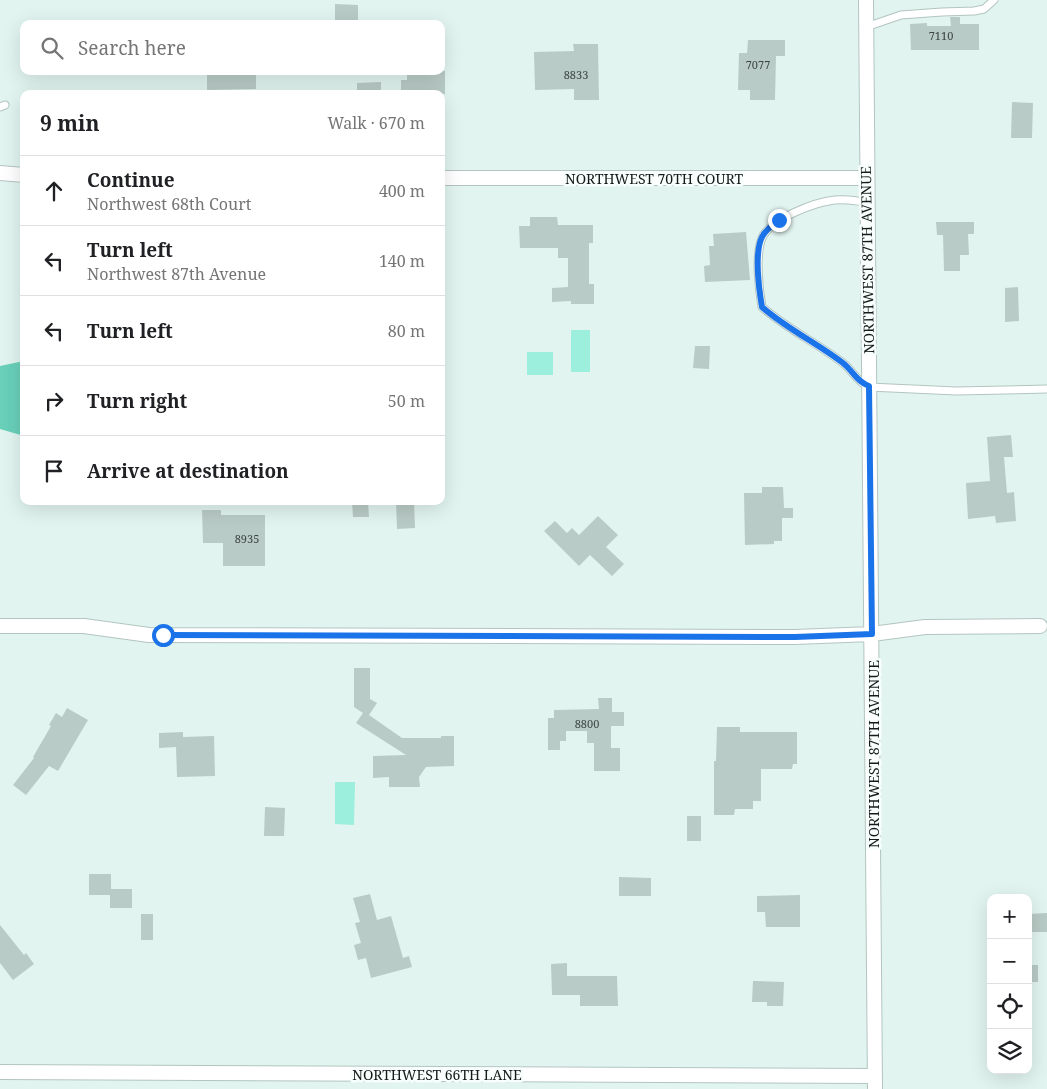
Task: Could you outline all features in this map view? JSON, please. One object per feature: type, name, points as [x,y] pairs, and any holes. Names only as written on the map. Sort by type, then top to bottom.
[{"type":"street","name":"NORTHWEST 87TH AVENUE","points":[[866,0],[866,202],[872,634],[875,1082]]},
{"type":"street","points":[[0,173],[20,175]]},
{"type":"street","name":"NORTHWEST 70TH COURT","points":[[445,178],[866,178]]},
{"type":"street","points":[[0,626],[84,626],[150,635],[795,637],[872,634],[925,627],[1040,626]]},
{"type":"street","name":"NORTHWEST 66TH LANE","points":[[0,1072],[875,1082]]},
{"type":"lane","points":[[866,27],[901,15],[974,12],[984,9],[994,0]]},
{"type":"lane","points":[[866,202],[836,200],[824,202],[779,220],[768,228],[762,237],[758,261],[762,307],[846,365],[860,383],[869,386],[956,391],[1047,389]]},
{"type":"shaded area","points":[[571,330],[590,330],[590,372],[571,372]]},
{"type":"shaded area","points":[[527,352],[553,352],[553,375],[527,375]]},
{"type":"shaded area","points":[[20,362],[20,435],[0,429],[0,366]]},
{"type":"shaded area","points":[[335,782],[355,782],[354,825],[335,824]]},
{"type":"building","points":[[335,4],[358,5],[358,20],[335,20]]},
{"type":"building","points":[[950,17],[960,17],[960,24],[979,24],[979,50],[911,50],[910,24],[927,23],[927,26],[951,26]]},
{"type":"building","points":[[748,40],[785,40],[785,56],[776,56],[775,100],[750,100],[750,90],[738,90],[739,53],[747,53]]},
{"type":"building","points":[[573,44],[598,44],[599,100],[574,100],[574,89],[535,90],[534,52],[574,51]]},
{"type":"building","points":[[207,75],[256,75],[256,89],[207,90]]},
{"type":"building","points":[[407,75],[445,75],[445,90],[401,90],[401,80],[407,80]]},
{"type":"building","points":[[381,82],[381,90],[357,90],[357,83]]},
{"type":"building","points":[[1012,102],[1033,103],[1032,138],[1011,138]]},
{"type":"building","points":[[530,217],[557,217],[558,225],[593,225],[593,243],[589,243],[589,284],[594,284],[594,304],[571,304],[571,301],[552,302],[552,288],[568,287],[568,258],[558,258],[558,248],[520,248],[519,226],[530,226]]},
{"type":"building","points":[[936,222],[974,222],[974,234],[968,234],[969,255],[960,255],[960,271],[944,271],[943,235],[937,235]]},
{"type":"building","points":[[746,232],[750,280],[705,282],[704,266],[710,265],[709,246],[714,246],[713,234]]},
{"type":"building","points":[[1018,287],[1019,321],[1005,322],[1005,288]]},
{"type":"building","points":[[695,346],[710,346],[709,369],[693,368]]},
{"type":"building","points":[[1011,435],[1013,457],[1004,457],[1007,493],[1014,492],[1016,521],[996,523],[995,516],[968,519],[966,483],[990,481],[987,437]]},
{"type":"building","points":[[762,487],[783,487],[784,508],[793,508],[793,518],[782,518],[782,541],[774,541],[774,544],[745,545],[744,493],[762,493]]},
{"type":"building","points":[[352,505],[368,505],[369,517],[353,517]]},
{"type":"building","points":[[396,505],[414,505],[415,528],[397,529]]},
{"type":"building","points":[[202,510],[221,510],[221,515],[265,515],[265,566],[223,566],[223,543],[203,543]]},
{"type":"building","points":[[598,516],[618,535],[606,547],[624,564],[612,576],[590,555],[579,566],[544,531],[555,521],[567,533],[572,528],[579,535]]},
{"type":"building","points":[[354,668],[370,668],[370,699],[377,703],[369,715],[402,738],[454,736],[454,766],[426,767],[419,777],[420,787],[389,787],[389,777],[373,778],[373,756],[406,755],[356,723],[363,713],[354,707]]},
{"type":"building","points":[[598,698],[612,698],[612,712],[624,712],[624,726],[611,726],[611,748],[620,748],[620,771],[594,771],[594,743],[587,743],[587,731],[566,731],[566,741],[560,741],[560,750],[548,750],[548,718],[554,718],[554,710],[599,709]]},
{"type":"building","points":[[67,708],[88,720],[58,771],[49,766],[26,795],[13,785],[34,758],[56,713],[62,717]]},
{"type":"building","points":[[717,727],[740,727],[740,732],[797,732],[797,764],[793,764],[792,769],[761,769],[761,801],[753,801],[753,809],[735,809],[734,815],[714,815],[714,761],[716,761]]},
{"type":"building","points":[[183,732],[183,737],[214,736],[215,776],[177,777],[176,747],[159,748],[159,733]]},
{"type":"building","points":[[265,807],[285,808],[284,836],[264,836]]},
{"type":"building","points":[[687,816],[701,816],[701,841],[687,841]]},
{"type":"building","points":[[89,874],[111,874],[111,889],[132,889],[132,908],[110,908],[110,895],[89,895]]},
{"type":"building","points":[[619,877],[651,878],[651,896],[619,896]]},
{"type":"building","points":[[370,894],[377,920],[391,916],[403,958],[409,956],[412,967],[371,978],[366,958],[358,960],[354,945],[361,943],[355,923],[360,922],[353,898]]},
{"type":"building","points":[[800,895],[800,927],[766,927],[765,912],[757,912],[757,896]]},
{"type":"building","points":[[1047,913],[1047,932],[1032,932],[1032,914]]},
{"type":"building","points":[[141,914],[153,914],[153,940],[141,940]]},
{"type":"building","points":[[0,925],[24,955],[26,953],[34,964],[13,980],[0,963]]},
{"type":"building","points":[[567,963],[567,976],[617,976],[618,1006],[580,1006],[580,995],[552,995],[551,964]]},
{"type":"building","points":[[1032,965],[1038,965],[1038,982],[1032,982]]},
{"type":"building","points":[[753,981],[784,982],[783,1006],[767,1006],[767,1002],[752,1002]]},
{"type":"route","points":[[163,635],[795,637],[872,634],[869,386],[860,383],[846,365],[762,307],[758,261],[759,248],[762,237],[768,228],[779,220]]}]
